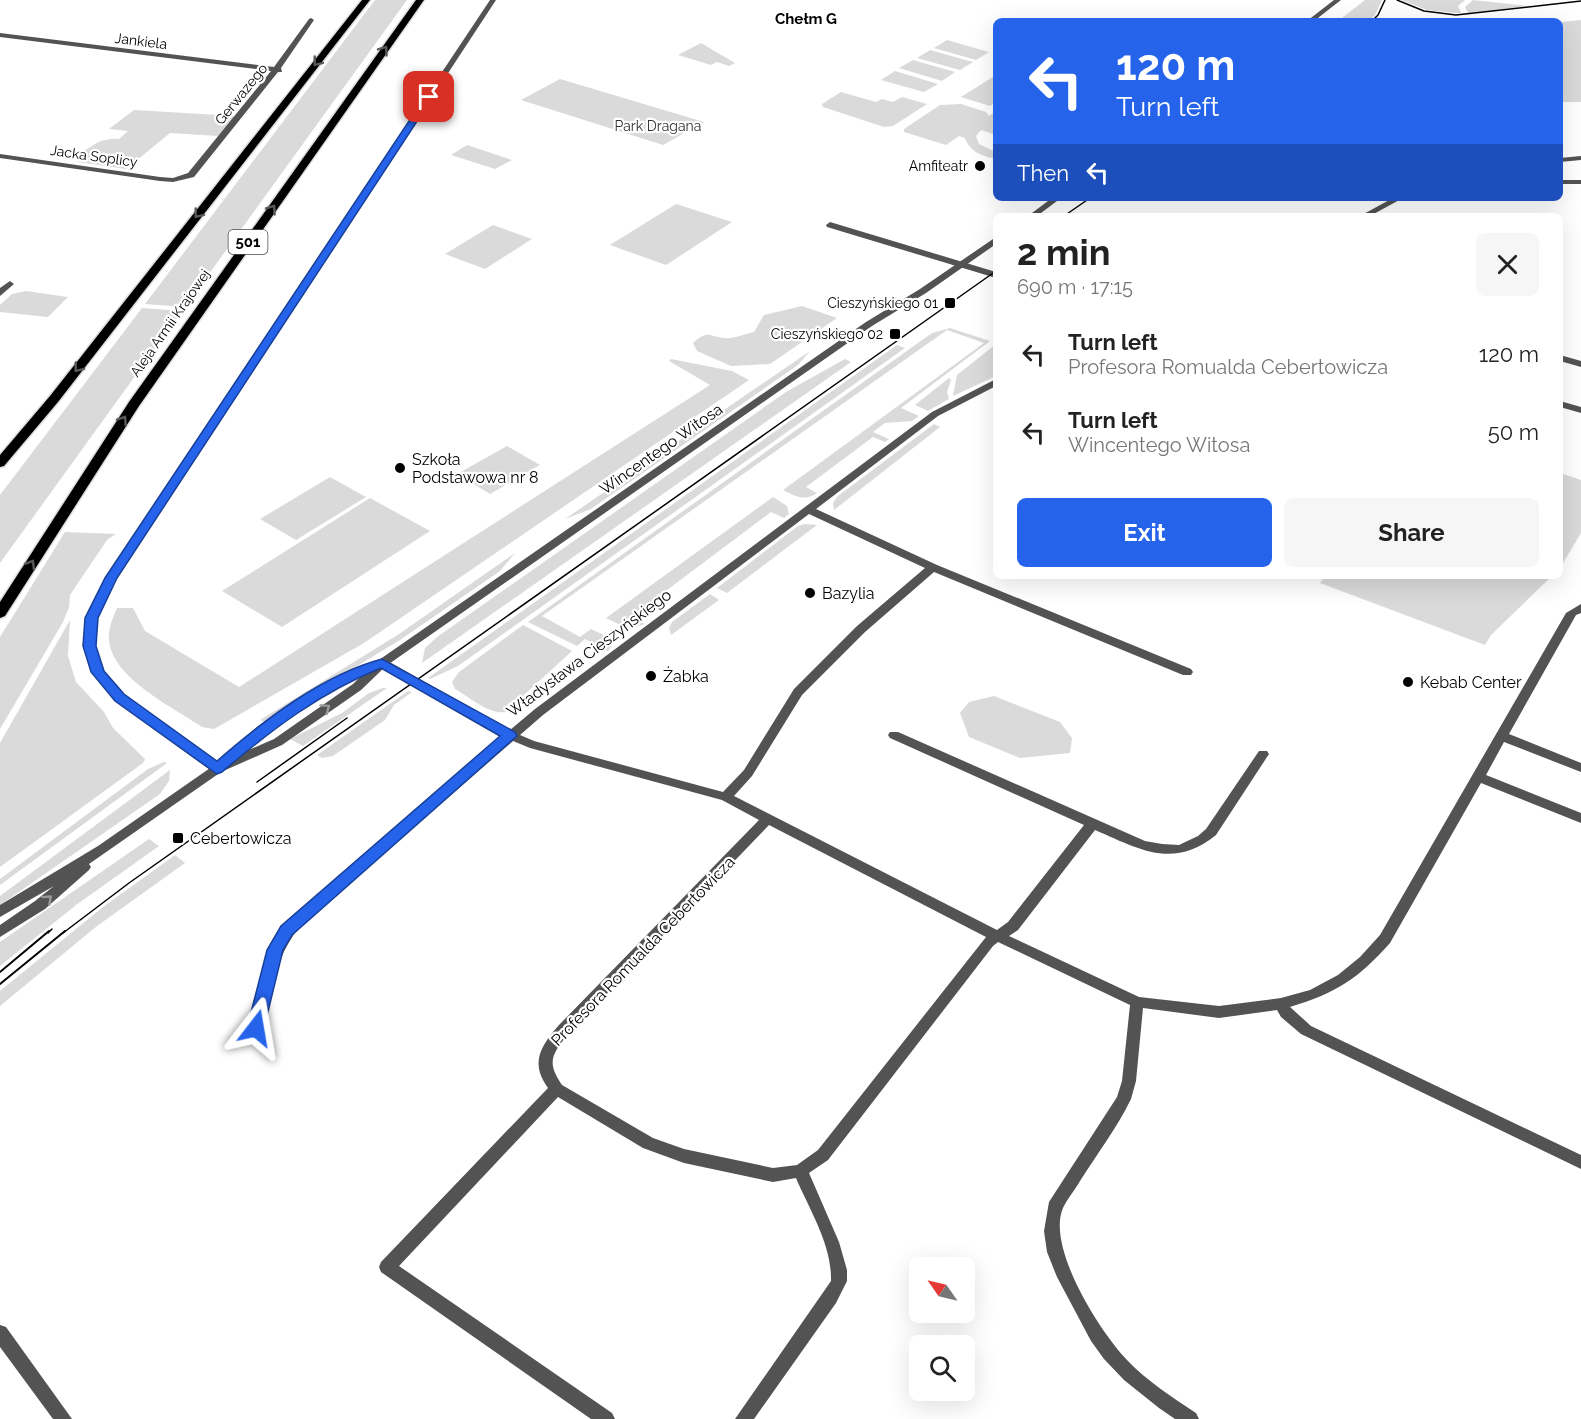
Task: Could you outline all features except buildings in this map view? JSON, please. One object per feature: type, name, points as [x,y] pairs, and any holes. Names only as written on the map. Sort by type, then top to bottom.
[{"type":"main road","points":[[0,463],[54,399],[366,0]]},
{"type":"main road","name":"Aleja Armii Krajowej","points":[[0,614],[133,405],[420,0]]},
{"type":"street","points":[[217,769],[120,698],[98,672],[89,646],[92,618],[111,578],[493,0]]},
{"type":"street","points":[[1314,18],[1338,0]]},
{"type":"street","name":"Gerwazego","points":[[185,178],[191,175],[279,69],[311,20]]},
{"type":"street","name":"Jankiela","points":[[0,36],[279,69]]},
{"type":"street","name":"Jacka Soplicy","points":[[0,156],[160,179],[185,178]]},
{"type":"street","points":[[1563,160],[1581,158]]},
{"type":"street","points":[[1563,182],[1581,182]]},
{"type":"street","points":[[1036,213],[1053,201]]},
{"type":"street","points":[[1370,213],[1393,201]]},
{"type":"street","points":[[830,225],[993,274]]},
{"type":"street","name":"Wincentego Witosa","points":[[217,769],[278,741],[357,687],[382,663],[869,324],[993,242]]},
{"type":"street","points":[[0,282],[10,284],[0,293]]},
{"type":"street","points":[[1563,359],[1581,364]]},
{"type":"street","name":"Władysława Cieszyńskiego","points":[[256,1028],[275,950],[286,931],[510,736],[935,414],[993,384]]},
{"type":"street","points":[[1563,405],[1581,410]]},
{"type":"street","points":[[808,509],[933,567],[1187,672]]},
{"type":"street","points":[[726,797],[747,773],[798,692],[861,629],[933,567]]},
{"type":"street","points":[[382,663],[441,699],[510,736],[530,744],[726,797],[997,936],[1137,1002],[1219,1012],[1281,1004],[1314,994],[1343,979],[1365,961],[1385,939],[1572,613],[1581,608]]},
{"type":"street","name":"Wincentego Witosa","points":[[0,912],[103,849],[217,769],[261,730],[343,678],[382,663]]},
{"type":"street","points":[[894,735],[1143,845],[1158,849],[1181,850],[1199,843],[1210,832],[1263,754]]},
{"type":"street","points":[[1502,736],[1581,768]]},
{"type":"street","points":[[1479,777],[1581,818]]},
{"type":"street","name":"Profesora Romualda Cebertowicza","points":[[557,1089],[546,1074],[544,1064],[554,1041],[751,838],[766,819]]},
{"type":"street","points":[[606,1419],[387,1267],[557,1089],[648,1143],[676,1154],[772,1175],[800,1172],[823,1155],[987,942],[1013,926],[1093,823]]},
{"type":"street","name":"Wincentego Witosa","points":[[0,933],[40,905],[103,849]]},
{"type":"street","points":[[1137,1002],[1129,1081],[1124,1099],[1055,1207],[1051,1225],[1051,1241],[1064,1276],[1102,1343],[1156,1398],[1190,1419]]},
{"type":"street","points":[[1281,1004],[1286,1014],[1306,1030],[1581,1162]]},
{"type":"street","points":[[744,1419],[839,1282],[838,1265],[832,1247],[800,1172]]},
{"type":"street","points":[[0,1333],[63,1419]]},
{"type":"green space","points":[[375,0],[407,0],[185,307],[145,304]]},
{"type":"green space","points":[[1365,0],[1382,0],[1372,18],[1342,18]]},
{"type":"green space","points":[[1401,0],[1465,0],[1458,6],[1461,13],[1456,13],[1427,10]]},
{"type":"green space","points":[[1473,0],[1528,6],[1468,13],[1465,7]]},
{"type":"green space","points":[[1581,20],[1581,102],[1563,102],[1563,22]]},
{"type":"green space","points":[[947,40],[989,52],[976,60],[934,48]]},
{"type":"green space","points":[[701,43],[735,63],[729,66],[717,62],[711,65],[678,55]]},
{"type":"green space","points":[[930,50],[973,62],[960,70],[917,58]]},
{"type":"green space","points":[[913,60],[955,72],[942,81],[899,68]]},
{"type":"green space","points":[[895,71],[938,84],[924,92],[881,80]]},
{"type":"green space","points":[[993,77],[993,104],[990,106],[961,97]]},
{"type":"green space","name":"Park Dragana","points":[[560,79],[704,122],[663,145],[521,100]]},
{"type":"green space","points":[[841,92],[876,102],[882,99],[893,102],[902,97],[927,104],[893,126],[884,127],[823,107],[822,104]]},
{"type":"green space","points":[[961,104],[986,112],[989,116],[993,113],[993,134],[981,130],[976,136],[979,144],[993,151],[993,158],[977,153],[965,138],[959,136],[946,145],[904,132],[904,129],[940,105]]},
{"type":"green space","points":[[134,110],[235,116],[218,136],[170,133],[126,169],[78,162],[76,157],[91,146],[101,141],[119,139],[128,131],[109,129]]},
{"type":"green space","points":[[467,145],[512,160],[495,169],[451,155]]},
{"type":"green space","points":[[676,204],[732,222],[666,265],[610,245]]},
{"type":"green space","points":[[493,225],[532,239],[485,269],[445,254]]},
{"type":"green space","points":[[26,291],[68,297],[48,317],[0,312],[0,305],[12,294]]},
{"type":"green space","points":[[802,306],[837,318],[770,364],[731,366],[697,351],[693,343],[705,335],[728,338],[754,332],[764,315]]},
{"type":"green space","points":[[142,308],[182,311],[0,563],[0,495]]},
{"type":"green space","points":[[950,328],[990,341],[901,408],[919,416],[912,421],[885,423],[873,432],[889,439],[885,442],[873,437],[806,487],[817,493],[813,496],[804,498],[783,490],[984,343],[947,330],[542,616],[580,637],[591,629],[612,639],[614,643],[608,651],[585,639],[577,646],[528,622],[932,333]]},
{"type":"green space","points":[[897,345],[905,348],[458,666],[428,678]]},
{"type":"green space","points":[[993,346],[993,377],[953,396],[957,375]]},
{"type":"green space","points":[[810,351],[798,365],[591,509],[565,519]]},
{"type":"green space","points":[[671,359],[732,371],[749,380],[364,643],[214,729],[202,727],[145,690],[120,666],[112,653],[109,631],[117,608],[133,608],[145,631],[239,687],[710,385],[669,361]]},
{"type":"green space","points":[[845,359],[851,362],[422,663],[425,648],[437,637],[786,392]]},
{"type":"green space","points":[[949,378],[951,380],[947,392],[949,399],[928,411],[915,405]]},
{"type":"green space","points":[[934,424],[940,427],[834,510],[833,503],[838,496]]},
{"type":"green space","points":[[507,446],[540,465],[490,494],[457,474]]},
{"type":"green space","points":[[1563,474],[1581,480],[1581,533],[1563,563]]},
{"type":"green space","points":[[330,477],[366,497],[296,540],[260,519]]},
{"type":"green space","points":[[773,497],[787,506],[789,514],[784,518],[771,512],[631,617],[645,624],[629,629],[606,618]]},
{"type":"green space","points":[[370,498],[430,531],[282,627],[222,591]]},
{"type":"green space","points":[[817,525],[727,593],[717,588],[798,526]]},
{"type":"green space","points":[[65,532],[116,534],[107,540],[70,595],[69,607],[63,622],[0,729],[0,637]]},
{"type":"green space","points":[[515,553],[500,571],[400,640],[265,722],[260,720],[399,634]]},
{"type":"green space","points":[[1323,579],[1549,579],[1491,635],[1485,645],[1320,583]]},
{"type":"green space","points":[[710,594],[719,600],[671,635],[669,628],[672,622]]},
{"type":"green space","points":[[70,620],[68,656],[76,682],[104,712],[113,728],[145,759],[143,763],[0,867],[0,743]]},
{"type":"green space","points":[[523,625],[572,651],[513,705],[517,707],[509,711],[493,711],[455,689],[452,682],[459,672]]},
{"type":"green space","points":[[387,688],[303,746],[290,739],[342,713],[369,693]]},
{"type":"green space","points":[[408,691],[412,692],[394,705],[385,720],[333,756],[322,758],[317,755]]},
{"type":"green space","points":[[994,696],[1060,722],[1072,738],[1070,753],[1020,758],[969,737],[960,713],[969,702]]},
{"type":"green space","points":[[164,762],[167,763],[0,885],[0,879],[148,769]]},
{"type":"green space","points":[[170,770],[169,781],[160,794],[0,905],[0,896]]},
{"type":"green space","points":[[149,839],[159,846],[76,905],[0,966],[0,942]]},
{"type":"green space","points":[[175,855],[185,863],[97,926],[0,1006],[0,991],[103,907]]},
{"type":"tram line","points":[[1375,18],[1385,0]]},
{"type":"tram line","points":[[1397,0],[1424,11],[1456,15],[1581,1]]},
{"type":"tram line","points":[[1068,213],[1086,201]]},
{"type":"tram line","points":[[63,933],[129,883],[993,273]]},
{"type":"tram line","points":[[257,782],[347,718]]},
{"type":"tram line","points":[[48,933],[52,929]]},
{"type":"tram line","points":[[0,972],[49,931]]},
{"type":"tram line","points":[[0,984],[65,931]]},
{"type":"place","name":"Amfiteatr","points":[[980,166]]},
{"type":"place","name":"Cieszyńskiego 01","points":[[950,303]]},
{"type":"place","name":"Cieszyńskiego 02","points":[[895,334]]},
{"type":"place","name":"Szkoła Podstawowa nr 8","points":[[400,468]]},
{"type":"place","name":"Bazylia","points":[[810,593]]},
{"type":"place","name":"Żabka","points":[[651,676]]},
{"type":"place","name":"Kebab Center","points":[[1408,682]]},
{"type":"place","name":"Cebertowicza","points":[[178,838]]},
{"type":"district","name":"Chełm G","points":[[806,19]]},
{"type":"route","points":[[256,1028],[275,950],[286,931],[510,736],[441,699],[382,663],[343,678],[261,730],[217,769],[120,698],[98,672],[89,646],[92,618],[111,578],[429,97]]}]
